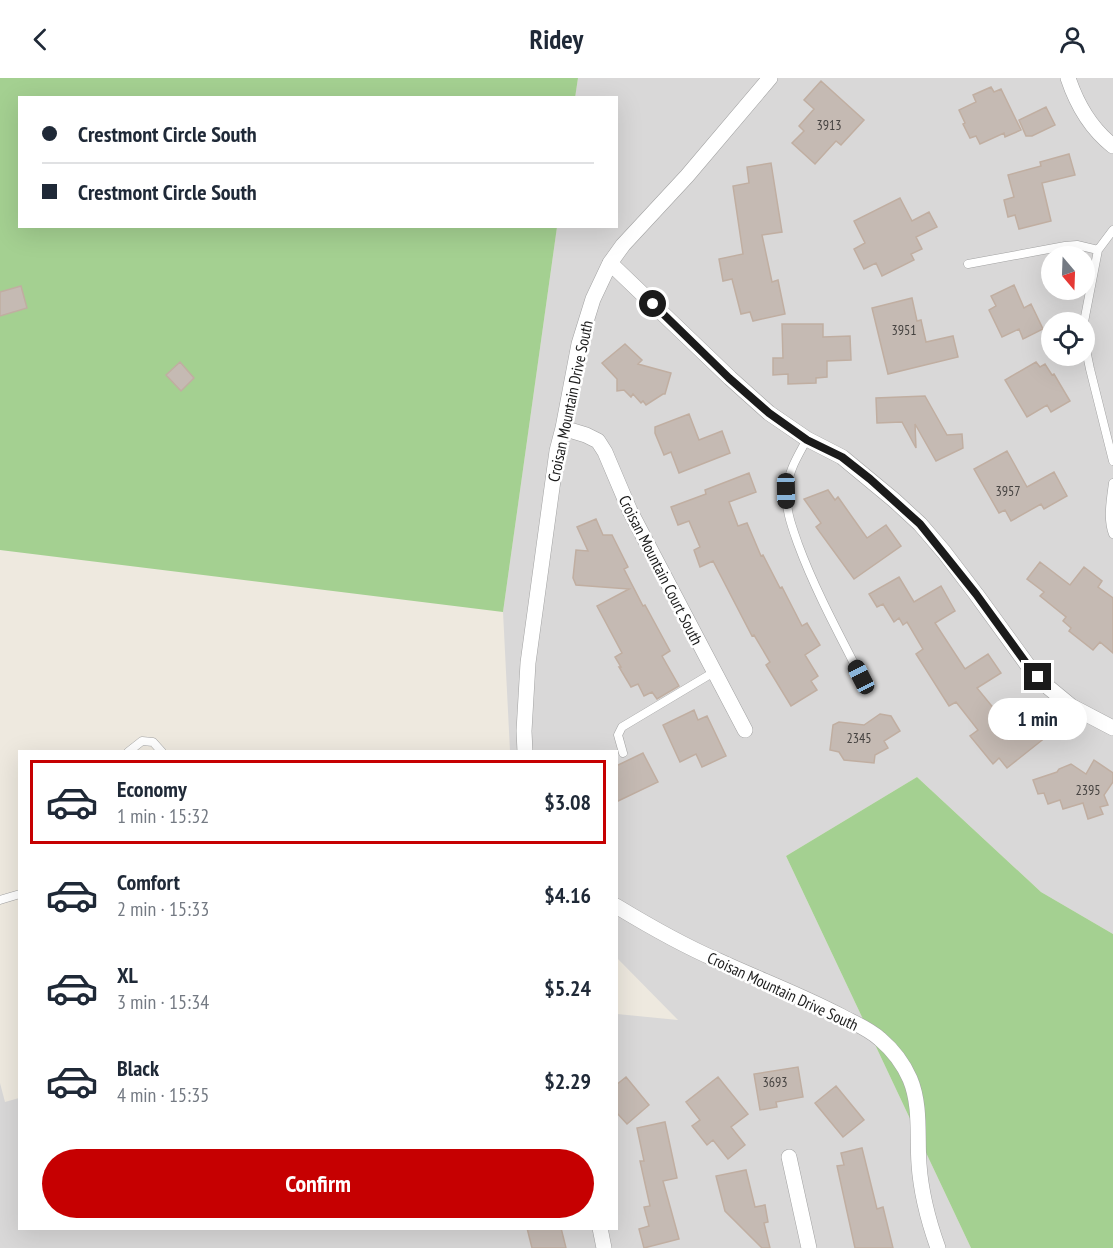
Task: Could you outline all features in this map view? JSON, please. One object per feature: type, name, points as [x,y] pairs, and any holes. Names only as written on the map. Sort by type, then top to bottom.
[{"type":"street","name":"Croisan Mountain Drive South","points":[[525,750],[525,703],[531,632],[557,450],[579,344],[593,299],[610,263],[628,238],[672,193],[770,78]]},
{"type":"street","points":[[1068,78],[1077,102],[1090,125],[1113,146]]},
{"type":"street","points":[[610,263],[756,402],[807,440],[842,457],[920,524],[976,594],[1029,667],[1071,706],[1113,728]]},
{"type":"street","name":"Croisan Mountain Court South","points":[[563,428],[598,441],[630,511],[745,730]]},
{"type":"street","name":"Croisan Mountain Drive South","points":[[618,907],[676,941],[787,990],[862,1027],[879,1038],[894,1053],[903,1065],[915,1095],[923,1202],[938,1248]]},
{"type":"street","points":[[789,1157],[809,1248]]},
{"type":"street","points":[[600,1230],[604,1248]]},
{"type":"lane","points":[[1086,312],[1098,250],[1113,230]]},
{"type":"lane","points":[[968,264],[1065,246],[1077,245],[1098,250]]},
{"type":"lane","points":[[1089,366],[1113,461]]},
{"type":"lane","points":[[807,440],[794,461],[789,477],[786,491],[787,506],[795,537],[819,595],[861,677]]},
{"type":"lane","points":[[1113,483],[1110,516],[1113,534]]},
{"type":"lane","points":[[623,753],[618,735],[622,727],[714,672]]},
{"type":"lane","points":[[131,750],[142,741],[153,742],[160,750]]},
{"type":"lane","points":[[0,900],[18,895]]},
{"type":"shaded area","points":[[578,78],[1113,78],[1113,934],[1041,892],[917,777],[786,856],[971,1248],[0,1248],[0,1083],[5,1102],[18,1098],[18,1230],[618,1230],[618,1014],[678,1020],[618,959],[618,750],[510,750],[503,612],[557,228],[618,228],[618,96],[575,96]]},
{"type":"green space","points":[[0,78],[578,78],[575,96],[18,96],[18,228],[557,228],[503,612],[0,550]]},
{"type":"green space","points":[[917,777],[1041,892],[1113,934],[1113,1248],[971,1248],[786,856]]},
{"type":"building","points":[[821,81],[864,120],[841,145],[836,141],[815,164],[792,143],[804,131],[799,126],[814,109],[804,100]]},
{"type":"building","points":[[991,87],[994,92],[1001,89],[1021,130],[1005,137],[1004,133],[980,144],[976,136],[970,138],[959,110],[976,102],[973,95]]},
{"type":"building","points":[[1046,107],[1055,125],[1032,136],[1026,136],[1019,120]]},
{"type":"building","points":[[1069,154],[1075,175],[1042,183],[1051,221],[1019,229],[1015,215],[1008,217],[1004,200],[1014,197],[1008,175],[1041,166],[1040,162]]},
{"type":"building","points":[[771,163],[782,232],[762,235],[772,282],[778,280],[785,314],[753,321],[750,312],[741,314],[732,279],[723,281],[719,259],[743,254],[733,186],[749,183],[747,167]]},
{"type":"building","points":[[900,198],[912,221],[929,212],[937,227],[916,237],[922,249],[911,254],[914,260],[882,276],[876,263],[864,269],[854,249],[865,243],[854,221]]},
{"type":"building","points":[[1014,285],[1024,308],[1031,304],[1041,325],[1041,330],[1023,339],[1019,329],[1002,337],[989,310],[996,306],[991,296]]},
{"type":"building","points":[[21,286],[27,308],[0,316],[0,292]]},
{"type":"building","points":[[912,298],[917,321],[921,320],[926,342],[953,336],[958,357],[888,374],[872,308]]},
{"type":"building","points":[[782,324],[823,324],[823,337],[850,336],[851,360],[827,361],[827,377],[816,378],[816,383],[788,384],[788,374],[773,375],[773,358],[783,358]]},
{"type":"building","points":[[625,344],[642,360],[638,364],[671,373],[665,394],[646,405],[633,394],[631,397],[624,390],[617,391],[617,379],[602,363]]},
{"type":"building","points":[[180,362],[194,378],[181,391],[166,375]]},
{"type":"building","points":[[1036,362],[1040,367],[1046,366],[1052,375],[1054,374],[1070,401],[1051,412],[1047,405],[1027,417],[1005,380]]},
{"type":"building","points":[[925,396],[947,435],[962,434],[963,448],[936,461],[915,424],[916,448],[902,422],[877,423],[876,398]]},
{"type":"building","points":[[689,414],[699,440],[722,431],[730,453],[679,473],[671,452],[664,455],[655,433],[655,427]]},
{"type":"building","points":[[1007,451],[1027,487],[1054,472],[1067,496],[1044,509],[1041,504],[1011,521],[1005,510],[999,513],[974,469]]},
{"type":"building","points":[[749,473],[756,492],[729,502],[738,526],[747,523],[761,556],[763,555],[780,588],[782,587],[802,626],[807,623],[820,645],[805,655],[818,676],[811,681],[817,690],[791,706],[766,665],[770,662],[754,635],[752,636],[713,561],[700,567],[694,550],[700,547],[689,521],[678,525],[671,507],[706,494],[705,490]]},
{"type":"building","points":[[828,490],[835,500],[838,497],[867,538],[886,525],[901,546],[854,579],[816,527],[821,523],[804,499]]},
{"type":"building","points":[[596,519],[603,535],[612,535],[628,567],[624,569],[670,651],[662,656],[679,686],[657,699],[652,692],[644,696],[638,684],[631,687],[615,657],[622,653],[597,606],[629,589],[576,585],[573,578],[576,550],[588,551],[577,527]]},
{"type":"building","points":[[1040,562],[1070,585],[1084,567],[1102,581],[1098,587],[1113,598],[1113,653],[1100,642],[1093,650],[1069,631],[1071,628],[1063,621],[1066,617],[1040,596],[1044,592],[1027,579]]},
{"type":"building","points":[[899,577],[914,602],[941,586],[955,611],[935,623],[965,669],[988,654],[1001,673],[977,688],[1013,732],[1030,718],[1046,737],[1007,768],[999,758],[993,764],[970,736],[978,730],[956,702],[949,706],[916,654],[923,649],[907,622],[903,625],[899,618],[894,622],[883,604],[877,607],[869,594]]},
{"type":"building","points":[[694,710],[698,720],[707,716],[726,756],[702,767],[696,754],[680,762],[663,725]]},
{"type":"building","points":[[880,714],[891,716],[900,731],[884,741],[888,748],[875,755],[874,763],[844,760],[839,752],[830,750],[833,725],[839,722],[864,725]]},
{"type":"building","points":[[643,753],[658,782],[618,801],[618,765]]},
{"type":"building","points":[[1094,760],[1113,773],[1113,782],[1104,795],[1108,805],[1100,807],[1103,814],[1088,819],[1083,803],[1063,809],[1060,800],[1048,804],[1044,793],[1038,794],[1033,780],[1057,772],[1071,764],[1086,774]]},
{"type":"building","points":[[798,1067],[803,1097],[776,1102],[777,1107],[760,1110],[754,1074]]},
{"type":"building","points":[[626,1077],[649,1105],[627,1124],[618,1114],[618,1083]]},
{"type":"building","points":[[718,1077],[748,1114],[731,1127],[745,1145],[728,1159],[713,1140],[707,1145],[692,1126],[700,1120],[686,1102]]},
{"type":"building","points":[[836,1086],[864,1120],[843,1137],[815,1103]]},
{"type":"building","points":[[665,1122],[677,1178],[663,1181],[679,1239],[644,1248],[639,1229],[649,1226],[644,1207],[650,1206],[640,1161],[644,1161],[637,1128]]},
{"type":"building","points":[[862,1148],[877,1209],[883,1207],[893,1248],[855,1248],[837,1166],[844,1165],[841,1153]]},
{"type":"building","points":[[746,1170],[755,1207],[765,1205],[768,1222],[764,1223],[770,1248],[762,1248],[725,1211],[716,1176]]},
{"type":"building","points":[[528,1230],[562,1230],[566,1248],[532,1248]]},
{"type":"route","points":[[653,304],[729,378],[769,413],[807,440],[842,457],[920,524],[944,552],[1038,677]]}]
